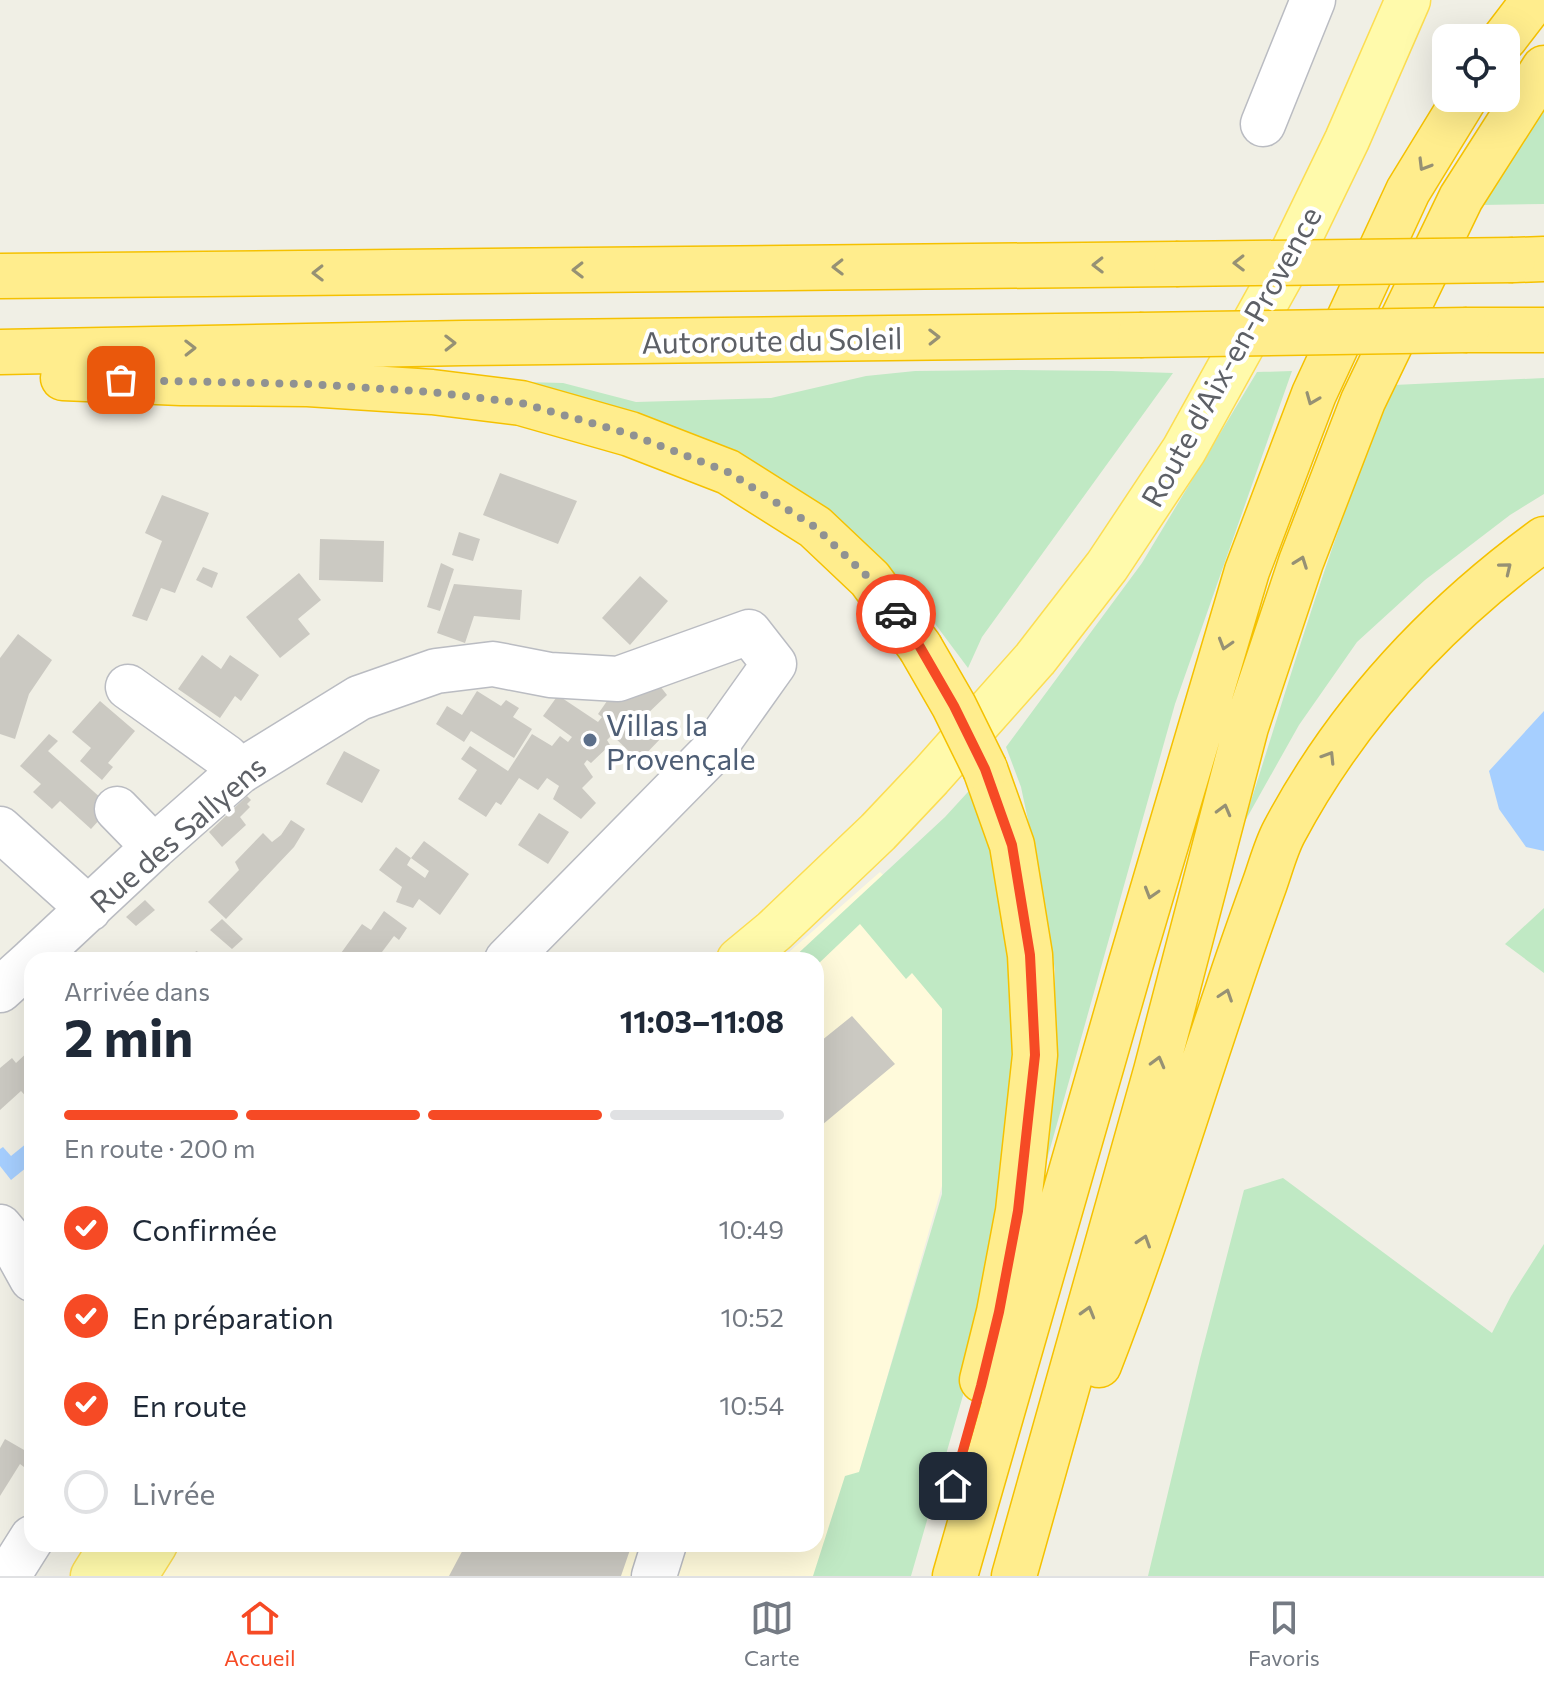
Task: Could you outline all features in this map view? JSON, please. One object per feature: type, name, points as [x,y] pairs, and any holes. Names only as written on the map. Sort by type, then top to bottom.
[{"type":"highway","points":[[1516,24],[1534,0]]},
{"type":"highway","points":[[1015,1576],[1156,1071],[1246,727],[1301,562],[1363,401],[1461,198],[1544,68]]},
{"type":"highway","points":[[935,1576],[1054,1234],[1247,571],[1321,379],[1408,191],[1456,112]]},
{"type":"highway","points":[[0,276],[1528,260]]},
{"type":"highway","name":"Autoroute du Soleil","points":[[0,352],[463,343],[1544,330]]},
{"type":"highway","points":[[0,375],[181,383],[308,384],[432,392],[521,403],[630,434],[728,472],[815,527],[870,579],[920,647],[985,769],[1012,845],[1030,955],[1035,1055],[1018,1211],[981,1386],[962,1501],[955,1576]]},
{"type":"highway","points":[[1015,1576],[1125,1298],[1197,1079],[1283,834],[1335,747],[1394,672],[1441,623],[1507,566],[1544,539]]},
{"type":"highway","points":[[928,1576],[962,1501]]},
{"type":"main road","name":"Route d'Aix-en-Provence","points":[[749,952],[867,843],[930,777],[1035,659],[1107,566],[1184,450],[1286,266],[1347,140],[1408,0]]},
{"type":"main road","points":[[93,1576],[108,1552]]},
{"type":"main road","points":[[135,1576],[150,1552]]},
{"type":"street","points":[[1263,124],[1313,0]]},
{"type":"street","name":"Rue des Sallyens","points":[[41,952],[239,772],[359,698],[436,671],[493,664],[550,675],[618,679],[749,632],[774,664],[710,754],[515,952]]},
{"type":"street","points":[[128,687],[226,757],[239,772]]},
{"type":"street","points":[[117,809],[154,847]]},
{"type":"street","points":[[0,829],[89,909]]},
{"type":"street","name":"Rue des Sallyens","points":[[0,990],[24,968]]},
{"type":"street","points":[[0,1227],[24,1264]]},
{"type":"street","points":[[8,1576],[24,1551]]},
{"type":"street","points":[[654,1576],[662,1552]]},
{"type":"shaded area","points":[[880,872],[898,889],[993,1008],[830,1576],[156,1576],[175,1552],[824,1552],[824,952],[789,952]]},
{"type":"green space","points":[[1544,110],[1544,204],[1481,205]]},
{"type":"green space","points":[[915,371],[1173,373],[982,637],[968,668],[918,601],[869,552],[525,382],[563,383],[636,402],[771,398],[866,376]]},
{"type":"green space","points":[[1292,371],[1175,704],[1043,1165],[1055,970],[1021,787],[1006,747],[1142,563],[1257,372]]},
{"type":"green space","points":[[1544,378],[1544,494],[1510,515],[1425,580],[1357,642],[1299,725],[1244,823],[1333,547],[1394,385]]},
{"type":"green space","points":[[978,781],[1015,920],[1017,1125],[966,1385],[911,1576],[813,1576],[821,1552],[824,1552],[824,1542],[845,1476],[859,1472],[942,1194],[942,1009],[912,973],[906,979],[860,924],[824,958],[824,952],[800,952],[945,817]]},
{"type":"green space","points":[[1544,908],[1544,973],[1505,944]]},
{"type":"green space","points":[[1283,1178],[1492,1333],[1544,1244],[1544,1576],[1148,1576],[1244,1190]]},
{"type":"water","points":[[1544,711],[1544,851],[1526,847],[1499,809],[1489,771]]},
{"type":"water","points":[[24,1145],[24,1169],[11,1180],[0,1166],[0,1149],[3,1147],[11,1156]]},
{"type":"building","points":[[500,473],[577,501],[558,544],[483,515]]},
{"type":"building","points":[[162,495],[209,513],[175,593],[161,588],[147,621],[132,616],[162,541],[145,533]]},
{"type":"building","points":[[459,532],[480,539],[473,561],[452,555]]},
{"type":"building","points":[[320,539],[384,541],[383,582],[319,580]]},
{"type":"building","points":[[441,563],[454,569],[440,611],[427,607]]},
{"type":"building","points":[[203,567],[218,573],[212,588],[196,580]]},
{"type":"building","points":[[299,573],[321,600],[298,619],[310,634],[280,658],[246,617]]},
{"type":"building","points":[[640,576],[668,601],[630,645],[602,618]]},
{"type":"building","points":[[454,584],[522,590],[520,620],[474,616],[465,643],[437,633]]},
{"type":"building","points":[[18,634],[52,660],[29,694],[15,739],[0,734],[0,658]]},
{"type":"building","points":[[202,655],[221,669],[230,655],[259,675],[241,701],[235,696],[220,718],[178,689]]},
{"type":"building","points":[[660,686],[667,695],[644,717],[664,735],[639,761],[612,735],[607,740],[610,745],[591,763],[587,760],[584,764],[593,777],[582,788],[596,803],[581,819],[553,799],[559,786],[547,778],[538,790],[519,778],[501,805],[496,802],[486,817],[458,799],[477,770],[461,759],[470,746],[508,771],[532,734],[552,746],[560,736],[568,742],[572,737],[543,716],[556,698],[562,698],[598,722],[602,717],[598,714],[614,691]]},
{"type":"building","points":[[477,691],[501,706],[506,700],[519,708],[513,717],[532,729],[514,758],[471,731],[464,742],[436,724],[447,706],[462,715]]},
{"type":"building","points":[[100,701],[135,731],[108,763],[113,767],[102,780],[80,761],[91,748],[72,732]]},
{"type":"building","points":[[49,734],[58,741],[48,751],[111,807],[91,829],[60,801],[52,809],[33,792],[41,784],[20,766]]},
{"type":"building","points":[[344,751],[380,770],[362,803],[326,784]]},
{"type":"building","points":[[247,796],[251,800],[247,804],[250,807],[240,817],[246,825],[222,847],[209,832]]},
{"type":"building","points":[[539,813],[569,832],[548,864],[518,845]]},
{"type":"building","points":[[291,820],[305,829],[294,847],[226,919],[208,902],[239,870],[235,862],[263,833],[272,842]]},
{"type":"building","points":[[424,841],[469,874],[440,915],[419,899],[413,908],[396,902],[402,887],[379,870],[396,847],[411,858]],"holes":[[[411,858],[429,871],[425,878],[407,865]]]},
{"type":"building","points":[[145,900],[155,910],[136,926],[126,917]]},
{"type":"building","points":[[384,911],[407,928],[399,940],[394,936],[382,952],[342,952],[362,924],[371,930]]},
{"type":"building","points":[[222,919],[243,939],[232,949],[210,930]]},
{"type":"building","points":[[852,1016],[895,1064],[824,1123],[824,1039]]},
{"type":"building","points":[[24,1056],[24,1094],[21,1091],[0,1110],[0,1068],[12,1058],[16,1063]]},
{"type":"building","points":[[5,1439],[24,1450],[24,1467],[20,1464],[0,1496],[0,1448]]},
{"type":"building","points":[[462,1552],[629,1552],[621,1576],[449,1576]]},
{"type":"way so far","points":[[121,380],[308,384],[432,392],[521,403],[630,434],[728,472],[815,527],[870,579],[896,614]]},
{"type":"place","name":"Villas la Provençale","points":[[590,740]]},
{"type":"route","points":[[896,614],[920,647],[954,706],[985,769],[1012,845],[1030,955],[1035,1055],[1018,1211],[999,1312],[953,1486]]}]
